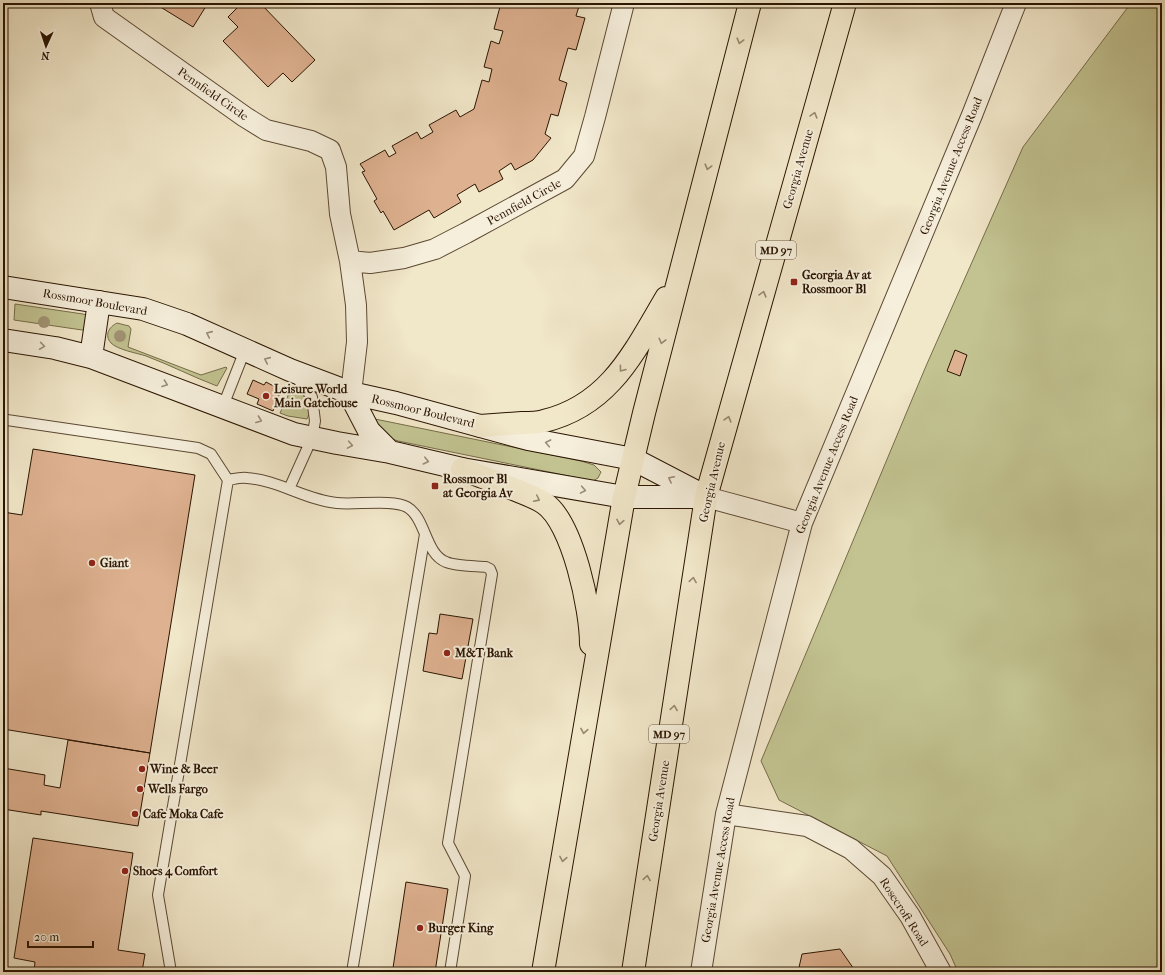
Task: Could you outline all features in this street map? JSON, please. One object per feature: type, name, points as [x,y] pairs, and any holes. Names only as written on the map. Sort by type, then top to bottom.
[{"type":"main road","points":[[543,972],[624,498],[679,276],[750,3]]},
{"type":"main road","name":"Georgia Avenue","points":[[633,972],[706,497],[845,3]]},
{"type":"main road","points":[[480,426],[542,422],[567,414],[593,399],[609,385],[622,370],[679,276]]},
{"type":"main road","points":[[462,469],[544,503],[555,513],[569,542],[587,604],[591,633],[591,692]]},
{"type":"main road","points":[[627,972],[644,900]]},
{"type":"street","name":"Pennfield Circle","points":[[100,3],[104,17],[266,130],[311,141],[330,150],[336,167],[340,214],[350,261],[356,305],[357,342],[352,393]]},
{"type":"street","name":"Pennfield Circle","points":[[350,261],[370,263],[404,258],[435,249],[466,234],[564,179],[584,156],[624,3]]},
{"type":"street","name":"Georgia Avenue Access Road","points":[[701,972],[726,814],[802,523],[972,115],[1016,3]]},
{"type":"street","name":"Rossmoor Boulevard","points":[[6,285],[143,309],[187,324],[290,370],[352,393],[396,403],[528,439],[633,459],[706,497],[802,523]]},
{"type":"street","points":[[91,357],[99,302]]},
{"type":"street","name":"Rossmoor Boulevard","points":[[4,341],[55,348],[91,357],[294,434],[312,438],[390,452],[462,469],[624,498],[706,497]]},
{"type":"street","points":[[352,393],[355,404],[369,431],[390,452]]},
{"type":"street","name":"Rosecroft Road","points":[[726,814],[807,826],[851,850],[882,876],[910,916],[941,972]]},
{"type":"lane","points":[[223,406],[245,350]]},
{"type":"lane","points":[[290,370],[312,397],[315,421],[312,438],[290,489]]},
{"type":"lane","points":[[3,422],[7,420],[198,448],[211,454],[228,480],[158,895],[171,972]]},
{"type":"lane","points":[[228,480],[245,478],[260,480],[335,503],[390,504],[405,506],[412,510],[418,519],[437,557],[447,563],[486,567],[490,569],[492,574],[448,843],[465,876],[450,972]]},
{"type":"lane","points":[[352,972],[425,534]]},
{"type":"green space","points":[[1131,3],[1162,3],[1162,972],[958,972],[950,954],[887,856],[779,800],[761,761],[926,366],[1023,147]]},
{"type":"green space","points":[[15,304],[86,315],[85,329],[82,330],[14,320]]},
{"type":"green space","points":[[117,323],[129,326],[131,329],[128,347],[201,375],[226,367],[227,368],[217,386],[146,356],[118,348],[111,343],[108,337],[108,332]]},
{"type":"green space","points":[[292,387],[300,392],[306,400],[309,410],[307,419],[280,413]]},
{"type":"green space","points":[[375,419],[581,461],[594,465],[601,472],[598,478],[593,481],[398,441],[389,438],[375,422]]},
{"type":"building","points":[[154,3],[208,3],[193,27]]},
{"type":"building","points":[[242,3],[260,3],[315,60],[292,82],[283,73],[268,87],[223,41],[238,27],[228,17]]},
{"type":"building","points":[[501,3],[510,5],[510,3],[580,3],[576,16],[585,18],[576,50],[568,48],[559,80],[567,83],[558,116],[551,114],[545,134],[551,138],[533,160],[515,170],[511,163],[499,171],[503,179],[479,192],[475,184],[457,195],[461,202],[434,218],[429,210],[394,230],[383,211],[381,213],[374,201],[377,199],[362,172],[365,171],[360,164],[385,150],[389,157],[396,153],[392,146],[417,132],[421,139],[433,132],[429,125],[456,110],[460,117],[474,109],[482,80],[489,82],[492,69],[484,67],[491,41],[499,44],[503,31],[494,29]]},
{"type":"building","points":[[955,350],[967,355],[960,376],[947,371]]},
{"type":"building","name":"Leisure World Main Gatehouse","points":[[253,380],[264,385],[266,382],[281,390],[273,411],[257,404],[259,399],[247,394]]},
{"type":"building","name":"Giant","points":[[33,449],[195,475],[150,753],[3,729],[3,512],[22,515]]},
{"type":"building","name":"M&T Bank","points":[[440,614],[473,619],[462,679],[423,671],[429,633],[437,634]]},
{"type":"building","points":[[68,740],[150,753],[138,826],[41,811],[41,815],[3,809],[3,768],[45,775],[44,785],[60,788]]},
{"type":"building","points":[[33,838],[133,853],[118,950],[145,954],[142,972],[34,972],[35,962],[14,958]]},
{"type":"building","name":"Burger King","points":[[406,882],[448,889],[435,972],[420,972],[393,968]]},
{"type":"building","points":[[840,949],[856,972],[798,972],[802,954]]},
{"type":"place","name":"Georgia Av at Rossmoor Bl","points":[[794,282]]},
{"type":"place","name":"Leisure World Main Gatehouse","points":[[266,396]]},
{"type":"place","name":"Rossmoor Bl at Georgia Av","points":[[435,486]]},
{"type":"place","name":"Giant","points":[[92,563]]},
{"type":"place","name":"M&T Bank","points":[[447,653]]},
{"type":"place","name":"Wine & Beer","points":[[142,769]]},
{"type":"place","name":"Wells Fargo","points":[[140,789]]},
{"type":"place","name":"Cafe Moka Cafe","points":[[135,814]]},
{"type":"place","name":"Shoes 4 Comfort","points":[[125,871]]},
{"type":"place","name":"Burger King","points":[[420,928]]}]
